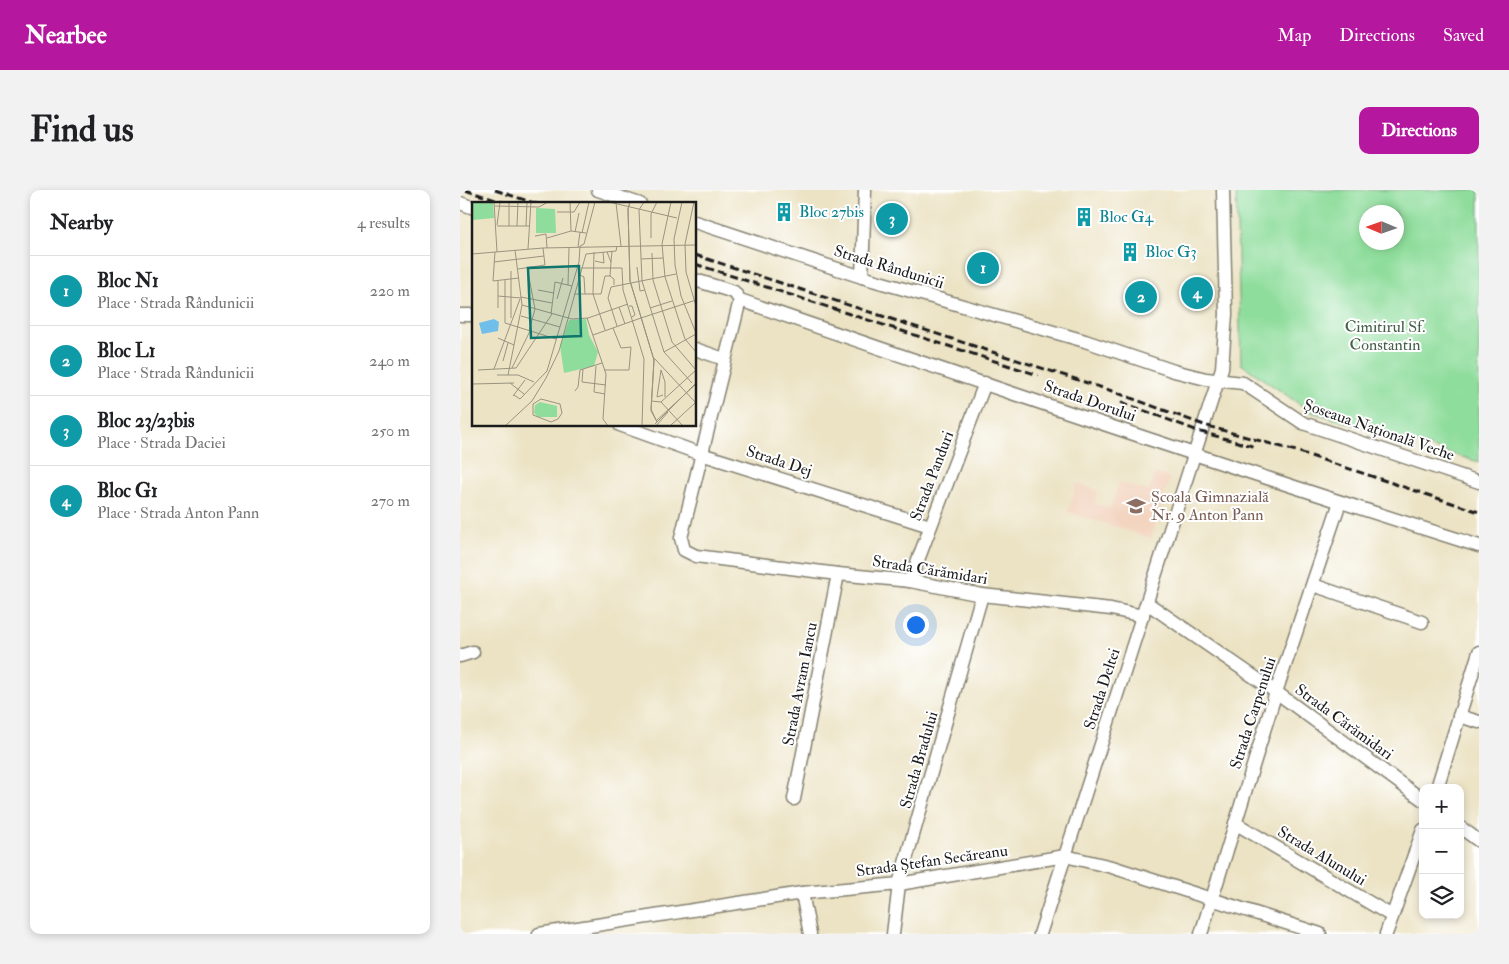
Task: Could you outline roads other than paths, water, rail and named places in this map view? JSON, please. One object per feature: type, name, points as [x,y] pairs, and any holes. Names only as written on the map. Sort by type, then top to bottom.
[{"type":"street","points":[[598,190],[634,202]]},
{"type":"street","points":[[862,277],[865,190]]},
{"type":"street","name":"Strada Deltei","points":[[1040,934],[1218,381],[1224,353],[1226,314],[1223,190]]},
{"type":"street","points":[[460,203],[472,207]]},
{"type":"street","name":"Strada Rândunicii","points":[[696,222],[862,277],[1085,341],[1174,371],[1218,381]]},
{"type":"street","name":"Strada Dorului","points":[[696,280],[734,292],[740,300],[1194,454],[1479,546]]},
{"type":"street","points":[[701,454],[740,300]]},
{"type":"street","points":[[696,349],[724,359]]},
{"type":"street","name":"Șoseaua Națională Veche","points":[[1218,381],[1243,383],[1302,423],[1479,482]]},
{"type":"street","name":"Strada Panduri","points":[[910,580],[985,383]]},
{"type":"street","name":"Strada Dej","points":[[623,426],[701,454],[930,526]]},
{"type":"street","name":"Strada Cărămidari","points":[[701,454],[681,538],[684,550],[696,556],[838,574],[910,580],[982,595],[1111,609],[1143,616]]},
{"type":"street","name":"Strada Carpenului","points":[[1201,934],[1276,692],[1340,502]]},
{"type":"street","name":"Strada Avram Iancu","points":[[794,799],[838,574]]},
{"type":"street","points":[[1313,585],[1422,622]]},
{"type":"street","name":"Strada Bradului","points":[[892,934],[899,884],[982,595]]},
{"type":"street","name":"Strada Cărămidari","points":[[1147,603],[1276,692],[1419,797]]},
{"type":"street","points":[[460,656],[472,652]]},
{"type":"street","points":[[1438,784],[1479,652]]},
{"type":"street","points":[[1459,716],[1479,722]]},
{"type":"street","name":"Strada Alunului","points":[[1235,823],[1392,916]]},
{"type":"street","points":[[1461,829],[1479,841]]},
{"type":"street","points":[[1386,934],[1419,841]]},
{"type":"street","name":"Strada Ștefan Secăreanu","points":[[539,934],[802,893],[899,884],[1065,856],[1112,867],[1320,934]]},
{"type":"street","points":[[802,893],[810,934]]},
{"type":"railway","points":[[465,190],[502,202]]},
{"type":"railway","points":[[495,190],[531,202]]},
{"type":"railway","points":[[696,255],[1112,391],[1204,425],[1296,451],[1479,512]]},
{"type":"railway","points":[[696,264],[1038,375]]},
{"type":"railway","points":[[1121,402],[1201,432],[1256,447]]},
{"type":"place","name":"Bloc 27bis","points":[[784,212]]},
{"type":"place","name":"Bloc G4","points":[[1084,217]]},
{"type":"place","name":"Bloc 23/23bis","points":[[892,219]]},
{"type":"place","name":"Bloc G3","points":[[1130,252]]},
{"type":"place","name":"Bloc N1","points":[[983,268]]},
{"type":"place","name":"Bloc G1","points":[[1197,293]]},
{"type":"place","name":"Bloc L1","points":[[1141,297]]},
{"type":"place","name":"Școala Gimnazială Nr. 9 Anton Pann","points":[[1136,506]]},
{"type":"park label","name":"Cimitirul Sf. Constantin","points":[[1385,336]]}]
